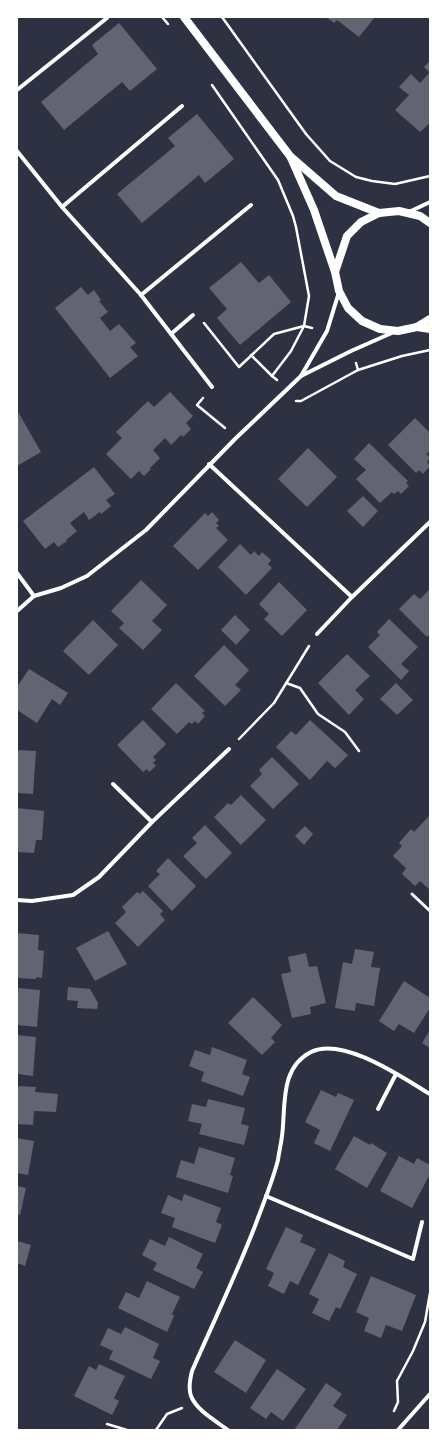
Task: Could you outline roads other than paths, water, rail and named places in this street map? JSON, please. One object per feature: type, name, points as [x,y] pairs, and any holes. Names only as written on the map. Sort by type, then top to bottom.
[{"type":"main road","points":[[184,17],[290,156],[336,196],[379,213]]},
{"type":"main road","points":[[290,156],[314,210],[335,272],[339,291],[348,308],[362,321],[380,329],[398,331],[417,327],[430,319]]},
{"type":"main road","points":[[335,272],[347,236],[360,222],[379,213],[399,211],[420,216],[430,223]]},
{"type":"main road","points":[[417,327],[430,329]]},
{"type":"street","points":[[17,90],[107,18]]},
{"type":"street","points":[[62,207],[182,106]]},
{"type":"street","points":[[17,151],[62,207],[142,295],[212,387]]},
{"type":"street","points":[[407,213],[430,202]]},
{"type":"street","points":[[142,295],[251,205]]},
{"type":"street","points":[[17,611],[34,596],[61,588],[87,576],[146,530],[235,439],[278,399],[301,376],[327,331],[339,291]]},
{"type":"street","points":[[171,334],[194,315]]},
{"type":"street","points":[[301,376],[351,351],[398,331]]},
{"type":"street","points":[[210,464],[352,598]]},
{"type":"street","points":[[316,634],[430,522]]},
{"type":"street","points":[[17,572],[34,596]]},
{"type":"street","points":[[17,900],[32,901],[73,894],[99,877],[152,822],[229,749]]},
{"type":"street","points":[[113,784],[152,822]]},
{"type":"street","points":[[228,1430],[207,1415],[195,1403],[191,1395],[190,1383],[192,1370],[240,1266],[266,1196],[277,1160],[282,1136],[286,1086],[292,1069],[298,1062],[311,1052],[333,1049],[375,1061],[430,1094]]},
{"type":"street","points":[[378,1109],[396,1074]]},
{"type":"street","points":[[266,1196],[413,1259],[422,1222]]},
{"type":"street","points":[[398,1430],[430,1394]]},
{"type":"lane","points":[[412,894],[430,911]]}]
